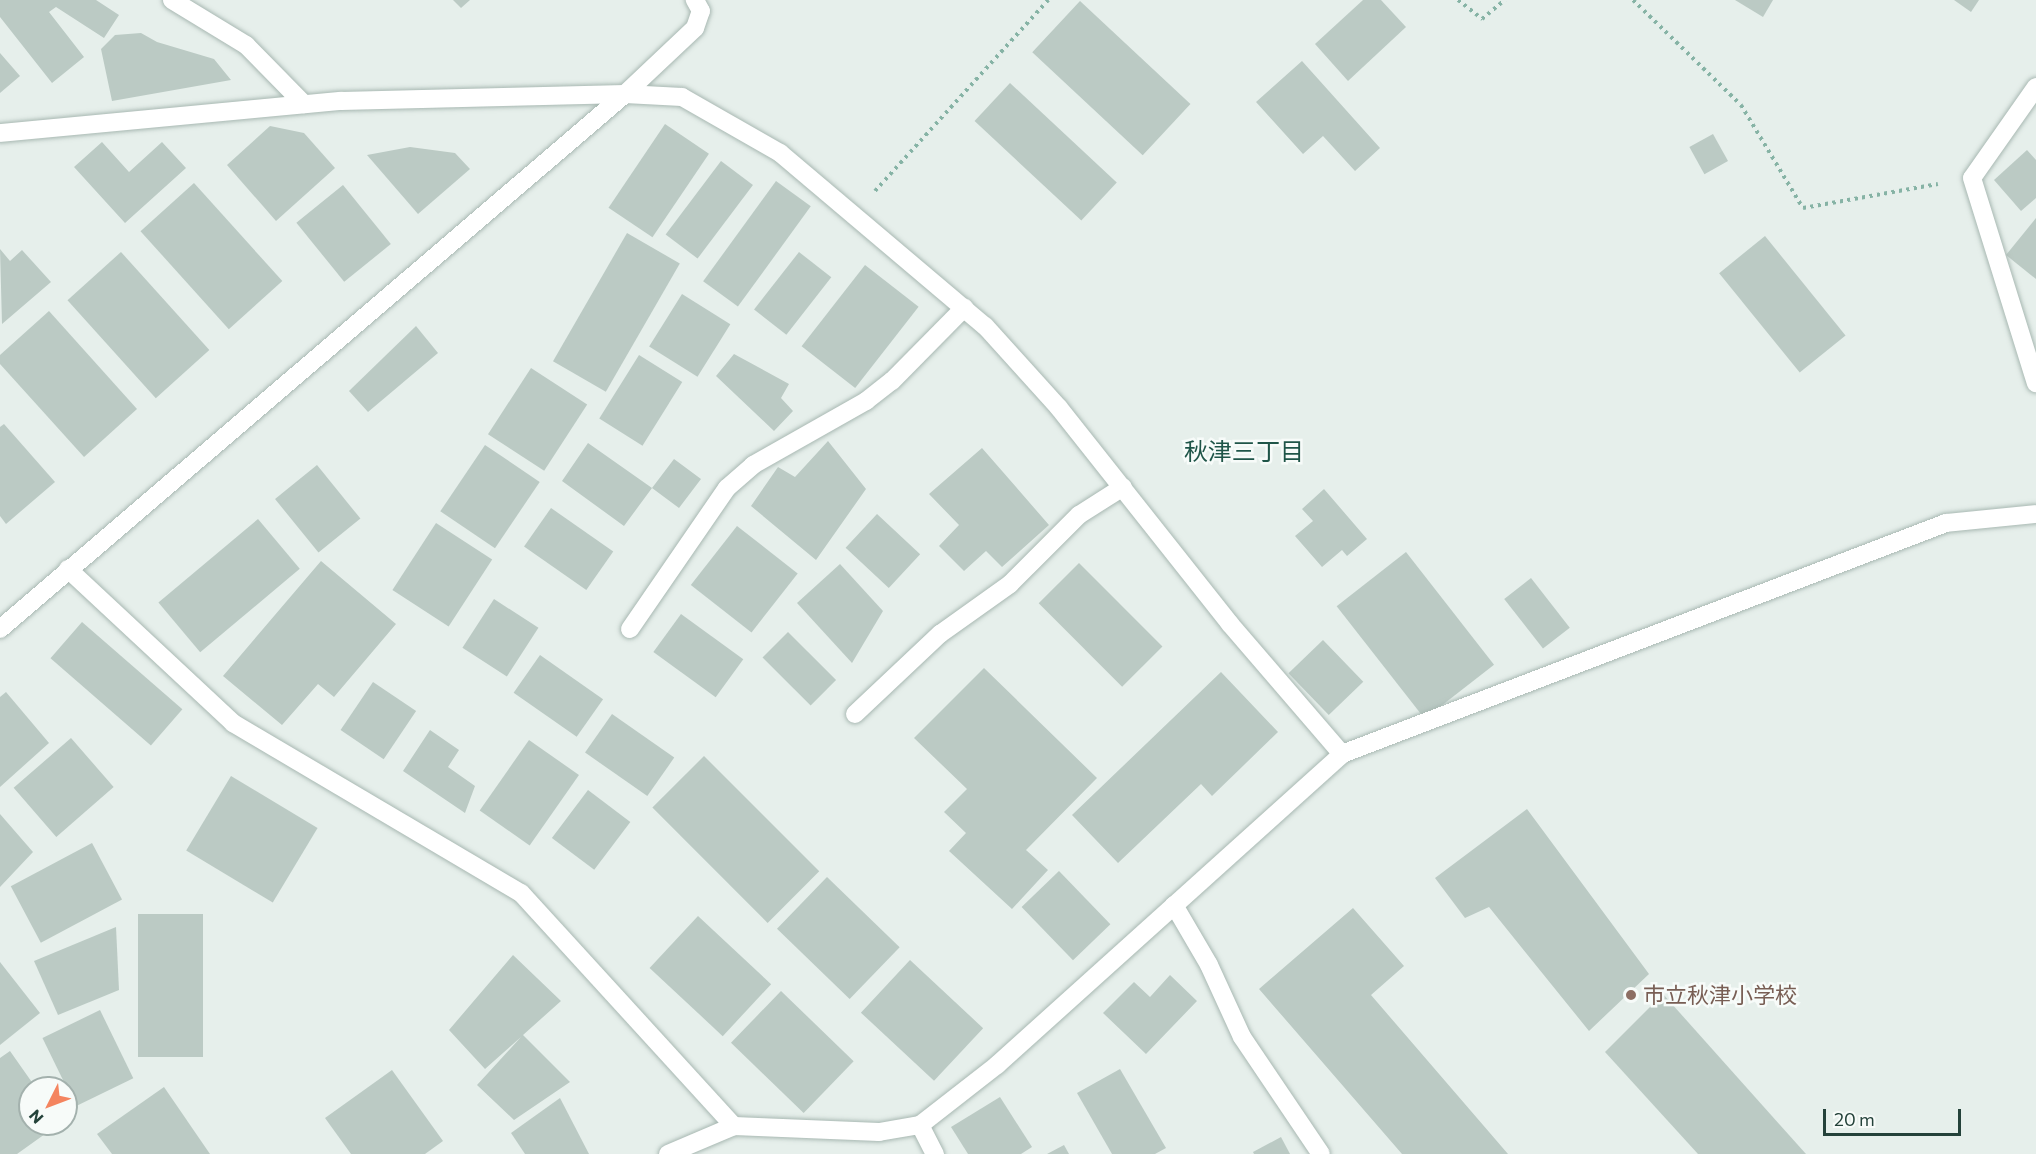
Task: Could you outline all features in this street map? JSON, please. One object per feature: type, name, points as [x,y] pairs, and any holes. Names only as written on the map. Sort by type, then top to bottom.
[{"type":"street","points":[[172,0],[246,45],[304,104]]},
{"type":"street","points":[[0,629],[625,94],[695,28],[701,11],[695,0]]},
{"type":"street","points":[[2036,87],[1972,178],[2036,382]]},
{"type":"street","points":[[0,133],[304,104],[625,94],[682,97],[780,153],[985,326],[1059,408],[1230,624],[1342,754]]},
{"type":"street","points":[[630,629],[727,488],[753,465],[866,401],[892,381],[964,309]]},
{"type":"street","points":[[855,714],[940,634],[1010,584],[1079,515],[1123,487]]},
{"type":"street","points":[[668,1154],[734,1126],[879,1132],[920,1125],[997,1065],[1342,754],[1946,523],[2036,514]]},
{"type":"street","points":[[68,569],[233,723],[521,893],[734,1126]]},
{"type":"street","points":[[1174,905],[1209,965],[1242,1037],[1321,1154]]},
{"type":"street","points":[[920,1125],[935,1154]]},
{"type":"path","points":[[853,215],[1048,0]]},
{"type":"path","points":[[1458,0],[1482,19],[1505,0]]},
{"type":"path","points":[[1633,0],[1742,105],[1803,208],[1972,178]]},
{"type":"building","points":[[0,0],[96,0],[119,15],[104,38],[56,7],[49,12],[84,57],[52,83],[0,17]]},
{"type":"building","points":[[453,0],[470,0],[461,8]]},
{"type":"building","points":[[1363,0],[1381,0],[1406,27],[1348,81],[1315,44]]},
{"type":"building","points":[[1735,0],[1773,0],[1763,17]]},
{"type":"building","points":[[1954,0],[1979,0],[1971,12]]},
{"type":"building","points":[[1080,1],[1190,104],[1143,155],[1032,52]]},
{"type":"building","points":[[141,33],[157,42],[214,59],[231,80],[112,101],[101,49],[115,35]]},
{"type":"building","points":[[0,53],[20,76],[0,93]]},
{"type":"building","points":[[1302,61],[1380,148],[1355,171],[1323,136],[1303,154],[1256,102]]},
{"type":"building","points":[[1010,83],[1117,183],[1081,221],[975,121]]},
{"type":"building","points":[[665,124],[709,154],[652,237],[609,208]]},
{"type":"building","points":[[270,126],[304,133],[335,168],[276,221],[227,165]]},
{"type":"building","points":[[1713,134],[1728,161],[1704,174],[1689,147]]},
{"type":"building","points":[[102,142],[129,172],[162,142],[186,168],[125,223],[74,167]]},
{"type":"building","points":[[410,147],[455,153],[470,169],[418,214],[367,155]]},
{"type":"building","points":[[2027,150],[2036,160],[2036,198],[2021,211],[1994,180]]},
{"type":"building","points":[[721,161],[753,185],[698,259],[666,234]]},
{"type":"building","points":[[776,181],[811,206],[738,307],[703,281]]},
{"type":"building","points":[[194,183],[282,281],[229,329],[140,231]]},
{"type":"building","points":[[343,185],[391,244],[344,282],[296,223]]},
{"type":"building","points":[[2036,218],[2036,279],[2006,255]]},
{"type":"building","points":[[627,233],[680,264],[606,392],[553,361]]},
{"type":"building","points":[[1765,236],[1846,335],[1800,373],[1719,273]]},
{"type":"building","points":[[0,249],[10,261],[22,250],[51,282],[2,324]]},
{"type":"building","points":[[121,252],[209,350],[156,398],[67,300]]},
{"type":"building","points":[[799,252],[831,277],[786,335],[754,310]]},
{"type":"building","points":[[865,265],[919,307],[855,388],[802,346]]},
{"type":"building","points":[[682,294],[730,324],[697,377],[649,347]]},
{"type":"building","points":[[49,311],[137,409],[84,457],[0,364],[0,355]]},
{"type":"building","points":[[416,326],[438,353],[368,412],[349,391]]},
{"type":"building","points":[[734,354],[789,384],[781,398],[793,411],[774,431],[716,376]]},
{"type":"building","points":[[639,355],[682,382],[643,446],[599,419]]},
{"type":"building","points":[[531,368],[587,404],[544,471],[488,434]]},
{"type":"building","points":[[4,424],[55,482],[6,524],[0,516],[0,427]]},
{"type":"building","points":[[828,441],[866,489],[816,560],[751,506],[778,467],[795,477]]},
{"type":"building","points":[[588,443],[652,488],[624,526],[562,481]]},
{"type":"building","points":[[485,445],[540,482],[495,548],[440,511]]},
{"type":"building","points":[[982,448],[1049,525],[1002,567],[986,551],[964,571],[939,546],[959,525],[929,494]]},
{"type":"building","points":[[674,459],[701,479],[679,508],[652,488]]},
{"type":"building","points":[[317,465],[360,519],[318,553],[275,499]]},
{"type":"building","points":[[1324,489],[1367,539],[1347,556],[1342,550],[1322,567],[1295,536],[1313,521],[1302,509]]},
{"type":"building","points":[[551,508],[613,552],[586,590],[524,547]]},
{"type":"building","points":[[877,514],[920,554],[889,588],[846,548]]},
{"type":"building","points":[[258,519],[300,569],[200,652],[158,603]]},
{"type":"building","points":[[436,523],[492,559],[449,627],[392,590]]},
{"type":"building","points":[[737,526],[798,573],[752,633],[691,585]]},
{"type":"building","points":[[1406,552],[1494,665],[1425,719],[1337,606]]},
{"type":"building","points":[[321,561],[396,624],[334,697],[318,684],[282,725],[223,676]]},
{"type":"building","points":[[1079,563],[1162,646],[1122,687],[1039,603]]},
{"type":"building","points":[[840,564],[883,611],[852,663],[797,603]]},
{"type":"building","points":[[1531,578],[1570,628],[1543,649],[1504,599]]},
{"type":"building","points":[[494,599],[538,628],[507,677],[462,648]]},
{"type":"building","points":[[681,614],[743,659],[716,697],[653,652]]},
{"type":"building","points":[[82,622],[182,709],[151,745],[51,658]]},
{"type":"building","points":[[788,632],[836,680],[811,706],[763,657]]},
{"type":"building","points":[[1323,640],[1363,682],[1329,715],[1288,673]]},
{"type":"building","points":[[540,655],[603,699],[577,737],[514,693]]},
{"type":"building","points":[[984,668],[1097,778],[1026,850],[1048,870],[1012,909],[949,851],[966,833],[944,812],[967,789],[914,738]]},
{"type":"building","points":[[1221,672],[1278,732],[1212,796],[1201,784],[1118,863],[1072,815]]},
{"type":"building","points":[[373,682],[416,711],[384,759],[341,730]]},
{"type":"building","points":[[6,692],[49,743],[0,787],[0,697]]},
{"type":"building","points":[[612,714],[674,758],[647,796],[585,753]]},
{"type":"building","points":[[430,730],[459,750],[448,767],[475,786],[465,813],[403,771]]},
{"type":"building","points":[[71,738],[114,787],[56,837],[14,788]]},
{"type":"building","points":[[529,740],[579,775],[530,845],[480,810]]},
{"type":"building","points":[[704,756],[819,871],[768,923],[652,808]]},
{"type":"building","points":[[231,776],[318,828],[273,903],[186,851]]},
{"type":"building","points":[[588,790],[630,822],[594,870],[552,838]]},
{"type":"building","points":[[1527,809],[1649,974],[1589,1031],[1489,907],[1465,918],[1435,878]]},
{"type":"building","points":[[0,814],[33,852],[0,887]]},
{"type":"building","points":[[92,843],[122,900],[41,943],[11,886]]},
{"type":"building","points":[[1059,871],[1110,924],[1073,960],[1022,907]]},
{"type":"building","points":[[827,877],[900,947],[850,999],[777,929]]},
{"type":"building","points":[[1353,908],[1404,966],[1371,995],[1508,1154],[1402,1154],[1259,989]]},
{"type":"building","points":[[138,914],[203,914],[203,1057],[138,1057]]},
{"type":"building","points":[[698,916],[771,984],[723,1036],[650,968]]},
{"type":"building","points":[[116,927],[119,990],[58,1015],[34,961]]},
{"type":"building","points":[[513,955],[561,1001],[523,1035],[570,1082],[514,1120],[477,1085],[521,1037],[485,1069],[449,1030]]},
{"type":"building","points":[[910,960],[983,1028],[934,1081],[861,1013]]},
{"type":"building","points":[[0,962],[40,1013],[0,1045]]},
{"type":"building","points":[[1170,975],[1197,1001],[1146,1054],[1103,1013],[1134,982],[1150,997]]},
{"type":"building","points":[[781,991],[854,1061],[804,1113],[731,1043]]},
{"type":"building","points":[[1663,994],[1806,1154],[1698,1154],[1605,1052]]},
{"type":"building","points":[[100,1010],[133,1078],[78,1105],[78,1076],[61,1076],[42,1038]]},
{"type":"building","points":[[10,1051],[28,1076],[18,1076],[18,1136],[42,1136],[17,1154],[0,1154],[0,1058]]},
{"type":"building","points":[[1120,1069],[1166,1148],[1155,1154],[1112,1154],[1077,1093]]},
{"type":"building","points":[[392,1070],[443,1141],[425,1154],[351,1154],[325,1118]]},
{"type":"building","points":[[164,1087],[210,1154],[112,1154],[97,1134]]},
{"type":"building","points":[[1000,1097],[1032,1147],[1021,1154],[968,1154],[951,1127]]},
{"type":"building","points":[[560,1098],[589,1154],[525,1154],[511,1133]]},
{"type":"building","points":[[1281,1137],[1290,1154],[1254,1154],[1253,1152]]},
{"type":"building","points":[[1064,1145],[1069,1154],[1047,1154]]},
{"type":"place","name":"市立秋津小学校","points":[[1631,995]]},
{"type":"district","name":"秋津三丁目","points":[[1244,451]]}]
